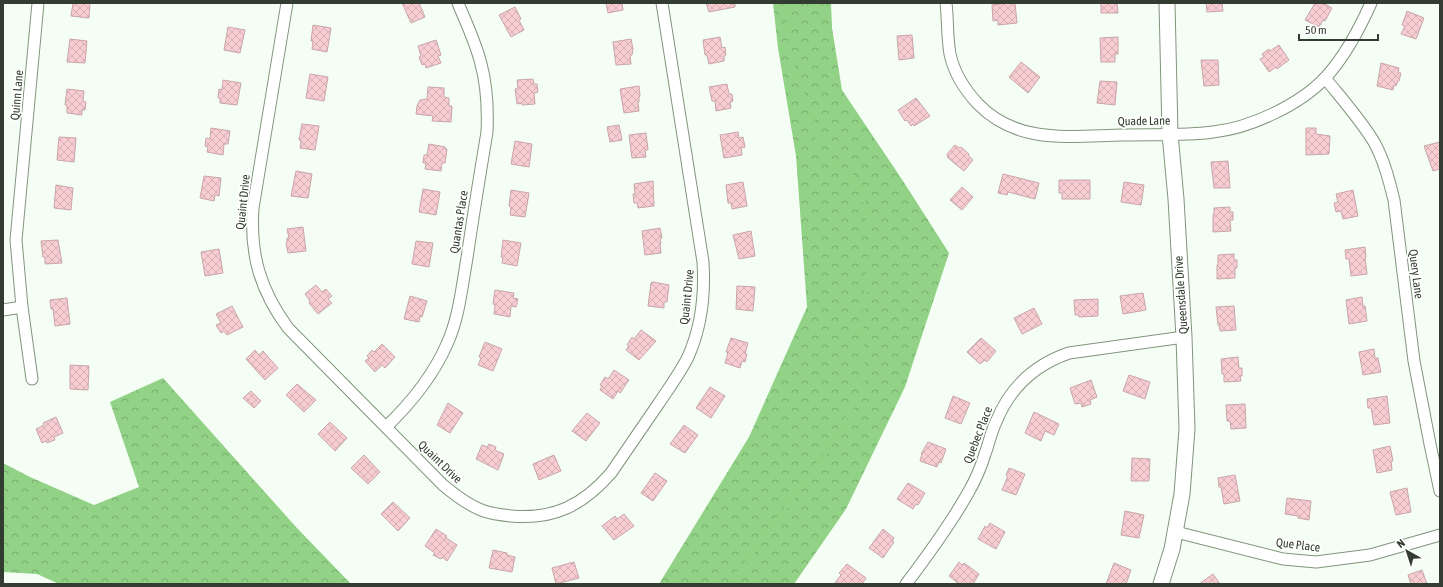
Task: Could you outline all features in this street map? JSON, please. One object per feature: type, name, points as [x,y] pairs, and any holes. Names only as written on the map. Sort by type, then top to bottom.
[{"type":"street","name":"Quinn Lane","points":[[32,379],[17,258],[17,227],[38,3]]},
{"type":"street","name":"Quaint Drive","points":[[287,3],[253,208],[252,236],[256,263],[265,288],[277,312],[288,328],[443,485],[476,508],[502,515],[521,517],[555,514],[586,498],[603,482],[611,473],[678,375],[688,357],[695,338],[700,318],[704,276],[703,262],[662,3]]},
{"type":"street","name":"Quantas Place","points":[[386,427],[415,396],[430,375],[448,343],[461,292],[487,132],[488,109],[486,86],[481,64],[458,3]]},
{"type":"street","name":"Quade Lane","points":[[946,3],[950,54],[956,73],[972,98],[996,120],[1018,130],[1041,135],[1071,136],[1214,132],[1262,120],[1301,98],[1325,78],[1342,57],[1359,29],[1371,3]]},
{"type":"street","name":"Queensdale Drive","points":[[1161,584],[1176,532],[1186,458],[1187,429],[1184,337],[1176,199],[1170,134],[1167,3]]},
{"type":"street","name":"Query Lane","points":[[1325,78],[1359,119],[1374,142],[1388,176],[1394,200],[1414,361],[1440,491]]},
{"type":"street","points":[[3,310],[22,307]]},
{"type":"street","name":"Quebec Place","points":[[906,584],[969,492],[978,473],[995,423],[1003,406],[1013,391],[1025,378],[1040,366],[1054,358],[1068,353],[1184,337]]},
{"type":"street","name":"Que Place","points":[[1176,532],[1284,559],[1316,562],[1370,555],[1440,535]]},
{"type":"green space","points":[[773,3],[831,3],[832,28],[842,90],[949,253],[905,387],[846,509],[794,584],[659,584],[749,437],[807,307],[796,156],[778,48]]},
{"type":"green space","points":[[163,378],[296,527],[351,584],[59,584],[37,574],[3,572],[3,463],[30,477],[94,505],[139,487],[110,402]]},
{"type":"building","points":[[73,3],[90,3],[89,18],[71,16]]},
{"type":"building","points":[[402,3],[419,3],[425,17],[411,23]]},
{"type":"building","points":[[606,3],[622,3],[623,10],[608,13]]},
{"type":"building","points":[[706,3],[735,3],[735,7],[709,12]]},
{"type":"building","points":[[1015,3],[1017,23],[998,25],[998,20],[993,21],[992,5]]},
{"type":"building","points":[[1101,3],[1117,3],[1118,13],[1101,13]]},
{"type":"building","points":[[1206,3],[1222,3],[1223,11],[1207,12]]},
{"type":"building","points":[[1315,3],[1323,3],[1332,8],[1325,21],[1323,20],[1319,27],[1305,20]]},
{"type":"building","points":[[515,7],[521,19],[519,20],[524,30],[511,37],[499,15]]},
{"type":"building","points":[[1407,11],[1424,18],[1416,39],[1401,34],[1405,26],[1402,25]]},
{"type":"building","points":[[313,25],[331,28],[327,52],[312,49],[313,41],[311,41]]},
{"type":"building","points":[[228,27],[245,30],[240,53],[224,50]]},
{"type":"building","points":[[912,35],[914,58],[899,60],[897,36]]},
{"type":"building","points":[[720,37],[722,48],[725,47],[726,55],[724,56],[724,61],[709,64],[707,55],[705,55],[703,40]]},
{"type":"building","points":[[1118,37],[1118,54],[1115,54],[1115,62],[1101,62],[1100,38]]},
{"type":"building","points":[[70,39],[87,41],[85,63],[67,62]]},
{"type":"building","points":[[631,39],[633,49],[632,55],[630,55],[631,64],[616,65],[613,42]]},
{"type":"building","points":[[436,40],[441,55],[438,56],[441,63],[426,68],[425,64],[422,65],[419,57],[421,56],[418,46]]},
{"type":"building","points":[[1279,45],[1289,60],[1277,69],[1276,67],[1269,72],[1260,59],[1264,57],[1262,54]]},
{"type":"building","points":[[1201,60],[1218,60],[1219,85],[1204,86]]},
{"type":"building","points":[[1021,62],[1040,77],[1028,93],[1009,77]]},
{"type":"building","points":[[1381,63],[1399,68],[1398,73],[1401,73],[1399,81],[1396,86],[1394,85],[1393,90],[1377,86]]},
{"type":"building","points":[[310,74],[328,77],[324,101],[306,98]]},
{"type":"building","points":[[533,79],[534,84],[537,84],[538,92],[534,93],[535,104],[517,104],[515,89],[518,88],[517,80]]},
{"type":"building","points":[[223,80],[241,83],[237,105],[220,103],[220,98],[218,98],[219,89],[222,90]]},
{"type":"building","points":[[1100,81],[1117,82],[1115,105],[1097,103]]},
{"type":"building","points":[[727,84],[729,94],[732,94],[733,101],[730,102],[731,108],[716,111],[715,101],[712,101],[709,87]]},
{"type":"building","points":[[639,86],[639,111],[624,113],[620,89]]},
{"type":"building","points":[[428,87],[444,88],[444,97],[449,98],[449,106],[452,106],[451,122],[432,121],[433,116],[416,114],[417,106],[420,100],[427,99]]},
{"type":"building","points":[[67,89],[84,91],[83,101],[86,102],[85,110],[82,110],[82,115],[67,113],[67,105],[65,105]]},
{"type":"building","points":[[916,98],[930,116],[914,126],[913,124],[911,126],[907,120],[905,121],[898,110]]},
{"type":"building","points":[[302,124],[319,126],[315,150],[300,148],[301,140],[299,140]]},
{"type":"building","points":[[619,125],[622,140],[610,142],[607,127]]},
{"type":"building","points":[[211,128],[230,131],[228,144],[224,144],[223,155],[207,152],[208,147],[205,146],[206,138],[210,139]]},
{"type":"building","points":[[1306,128],[1316,128],[1316,134],[1330,136],[1329,154],[1306,155]]},
{"type":"building","points":[[738,132],[739,138],[743,137],[745,147],[741,148],[742,155],[724,158],[720,135]]},
{"type":"building","points":[[646,133],[648,150],[645,150],[646,157],[632,158],[629,135]]},
{"type":"building","points":[[59,137],[76,138],[74,162],[57,160]]},
{"type":"building","points":[[515,141],[532,144],[529,167],[511,164]]},
{"type":"building","points":[[1440,142],[1440,169],[1433,171],[1424,146]]},
{"type":"building","points":[[429,144],[445,147],[445,149],[447,149],[445,163],[442,163],[441,171],[425,169],[426,163],[423,163],[424,155],[427,155]]},
{"type":"building","points":[[955,145],[959,148],[961,147],[973,160],[964,171],[948,158],[947,154]]},
{"type":"building","points":[[1228,161],[1230,188],[1214,188],[1211,162]]},
{"type":"building","points":[[296,171],[312,174],[308,198],[291,196]]},
{"type":"building","points":[[1003,174],[1039,183],[1035,199],[1008,192],[1007,195],[998,193]]},
{"type":"building","points":[[204,176],[221,178],[219,196],[215,195],[214,201],[200,198]]},
{"type":"building","points":[[1059,180],[1090,180],[1090,199],[1062,199],[1062,193],[1059,193]]},
{"type":"building","points":[[653,181],[654,206],[638,208],[637,203],[634,203],[634,184]]},
{"type":"building","points":[[743,182],[747,206],[732,209],[731,203],[728,203],[726,185]]},
{"type":"building","points":[[1124,182],[1144,185],[1141,205],[1121,202]]},
{"type":"building","points":[[56,185],[73,188],[71,210],[54,208]]},
{"type":"building","points":[[962,187],[973,197],[962,210],[950,200]]},
{"type":"building","points":[[423,189],[440,192],[436,215],[419,212]]},
{"type":"building","points":[[511,190],[529,193],[525,217],[510,215],[511,207],[509,206]]},
{"type":"building","points":[[1353,190],[1358,216],[1343,219],[1341,211],[1336,212],[1334,203],[1338,202],[1336,194]]},
{"type":"building","points":[[1230,207],[1230,212],[1233,212],[1233,220],[1230,220],[1231,231],[1213,232],[1214,208]]},
{"type":"building","points":[[303,227],[306,251],[288,253],[286,243],[287,238],[289,238],[287,229]]},
{"type":"building","points":[[660,228],[662,238],[660,238],[661,253],[645,255],[642,231]]},
{"type":"building","points":[[751,231],[755,256],[739,259],[733,235]]},
{"type":"building","points":[[58,240],[62,263],[45,264],[41,241]]},
{"type":"building","points":[[503,240],[521,243],[517,266],[502,263],[503,258],[501,257]]},
{"type":"building","points":[[416,241],[433,243],[429,267],[412,264]]},
{"type":"building","points":[[1365,247],[1367,274],[1351,276],[1349,259],[1346,259],[1345,250]]},
{"type":"building","points":[[219,249],[223,273],[205,276],[201,252]]},
{"type":"building","points":[[1234,254],[1234,260],[1237,260],[1235,278],[1217,279],[1218,255]]},
{"type":"building","points":[[653,282],[669,285],[667,302],[664,302],[664,308],[648,306],[651,283]]},
{"type":"building","points":[[316,285],[322,292],[326,289],[332,296],[328,299],[332,303],[318,314],[309,303],[310,301],[305,294]]},
{"type":"building","points":[[737,286],[755,287],[753,311],[736,309]]},
{"type":"building","points":[[495,290],[514,293],[513,298],[518,299],[516,307],[511,306],[510,317],[494,314],[495,305],[493,304]]},
{"type":"building","points":[[1143,293],[1146,310],[1123,314],[1120,296]]},
{"type":"building","points":[[410,296],[427,301],[422,317],[420,316],[419,322],[404,319]]},
{"type":"building","points":[[1362,297],[1367,321],[1349,324],[1346,300]]},
{"type":"building","points":[[67,298],[70,324],[55,326],[53,309],[51,309],[50,300]]},
{"type":"building","points":[[1098,299],[1098,316],[1079,317],[1079,315],[1075,315],[1074,300]]},
{"type":"building","points":[[232,306],[243,327],[227,335],[224,331],[221,333],[216,325],[221,323],[216,314]]},
{"type":"building","points":[[1234,306],[1236,330],[1220,331],[1216,307]]},
{"type":"building","points":[[1034,308],[1042,324],[1022,334],[1014,318]]},
{"type":"building","points":[[641,330],[656,341],[639,360],[626,350],[632,337],[634,339]]},
{"type":"building","points":[[731,338],[748,343],[745,354],[747,354],[745,362],[742,361],[740,368],[725,363],[728,353],[726,352]]},
{"type":"building","points":[[981,338],[996,351],[987,362],[985,360],[980,364],[967,352]]},
{"type":"building","points":[[485,342],[502,349],[493,371],[478,365],[481,358],[479,357]]},
{"type":"building","points":[[382,344],[395,357],[385,368],[382,365],[375,372],[365,361],[369,358],[367,356],[372,350],[374,352]]},
{"type":"building","points":[[1374,349],[1375,358],[1378,358],[1381,372],[1363,375],[1359,352]]},
{"type":"building","points":[[255,350],[259,355],[263,351],[278,368],[265,380],[246,359]]},
{"type":"building","points":[[1238,357],[1239,368],[1242,368],[1242,376],[1240,376],[1241,381],[1224,382],[1221,359]]},
{"type":"building","points":[[70,365],[89,366],[88,390],[70,389]]},
{"type":"building","points":[[614,370],[629,380],[620,393],[618,391],[613,399],[600,390],[602,386],[600,385],[605,377],[608,379]]},
{"type":"building","points":[[1129,375],[1150,382],[1145,399],[1123,391]]},
{"type":"building","points":[[1091,380],[1097,397],[1090,400],[1091,404],[1082,407],[1081,403],[1075,404],[1070,388]]},
{"type":"building","points":[[297,384],[316,400],[304,412],[286,395]]},
{"type":"building","points":[[710,387],[725,396],[711,418],[696,408]]},
{"type":"building","points":[[251,391],[261,401],[254,408],[243,398]]},
{"type":"building","points":[[953,396],[970,403],[961,424],[945,418]]},
{"type":"building","points":[[1387,396],[1390,423],[1374,425],[1371,408],[1368,408],[1367,399]]},
{"type":"building","points":[[448,403],[463,413],[450,433],[437,425]]},
{"type":"building","points":[[1245,404],[1246,428],[1231,429],[1230,421],[1227,421],[1226,405]]},
{"type":"building","points":[[1034,412],[1059,424],[1054,435],[1045,431],[1041,441],[1025,433]]},
{"type":"building","points":[[587,413],[600,423],[586,441],[572,431]]},
{"type":"building","points":[[56,417],[63,433],[54,437],[55,440],[42,443],[36,429],[44,425],[43,423]]},
{"type":"building","points":[[330,422],[347,438],[335,451],[318,434]]},
{"type":"building","points":[[684,425],[698,435],[685,453],[670,444]]},
{"type":"building","points":[[928,442],[946,449],[941,463],[939,462],[937,467],[920,461],[921,454]]},
{"type":"building","points":[[489,444],[496,447],[495,450],[504,454],[498,470],[476,459],[482,445],[487,447]]},
{"type":"building","points":[[1390,446],[1393,461],[1391,461],[1392,470],[1377,473],[1373,450]]},
{"type":"building","points":[[364,455],[380,472],[368,484],[351,468]]},
{"type":"building","points":[[554,455],[561,471],[539,480],[533,464]]},
{"type":"building","points":[[1132,458],[1150,459],[1149,481],[1131,481]]},
{"type":"building","points":[[1009,468],[1025,474],[1016,495],[1002,490],[1008,476],[1006,475]]},
{"type":"building","points":[[655,473],[667,481],[653,501],[641,493]]},
{"type":"building","points":[[1235,475],[1240,501],[1224,504],[1218,478]]},
{"type":"building","points":[[908,483],[925,493],[918,505],[916,504],[913,509],[897,499]]},
{"type":"building","points":[[1407,488],[1411,512],[1396,515],[1390,492]]},
{"type":"building","points":[[1287,498],[1311,501],[1309,520],[1298,518],[1298,516],[1285,514]]},
{"type":"building","points":[[393,502],[410,518],[398,531],[381,514]]},
{"type":"building","points":[[1125,511],[1144,515],[1139,538],[1121,535]]},
{"type":"building","points":[[624,514],[634,526],[614,540],[602,526],[615,516],[617,519]]},
{"type":"building","points":[[990,523],[1005,532],[996,549],[978,539],[985,526],[987,528]]},
{"type":"building","points":[[436,529],[457,545],[447,561],[442,557],[441,559],[433,555],[435,553],[425,546]]},
{"type":"building","points":[[883,529],[894,538],[892,541],[894,542],[883,558],[869,548]]},
{"type":"building","points":[[493,550],[507,553],[507,555],[515,557],[512,572],[489,568]]},
{"type":"building","points":[[574,562],[579,578],[556,584],[552,568]]},
{"type":"building","points":[[959,562],[962,565],[964,563],[979,574],[973,584],[959,584],[949,576]]},
{"type":"building","points":[[1114,563],[1131,570],[1126,584],[1106,584]]},
{"type":"building","points":[[847,564],[866,578],[862,584],[834,584],[841,575],[839,573]]},
{"type":"building","points":[[1422,570],[1427,584],[1411,584],[1408,575]]},
{"type":"building","points":[[1213,574],[1220,584],[1199,584]]},
{"type":"waterway","points":[[730,584],[827,451],[864,388],[862,331],[871,237],[860,181],[819,154],[815,126],[790,58],[787,3]]}]
